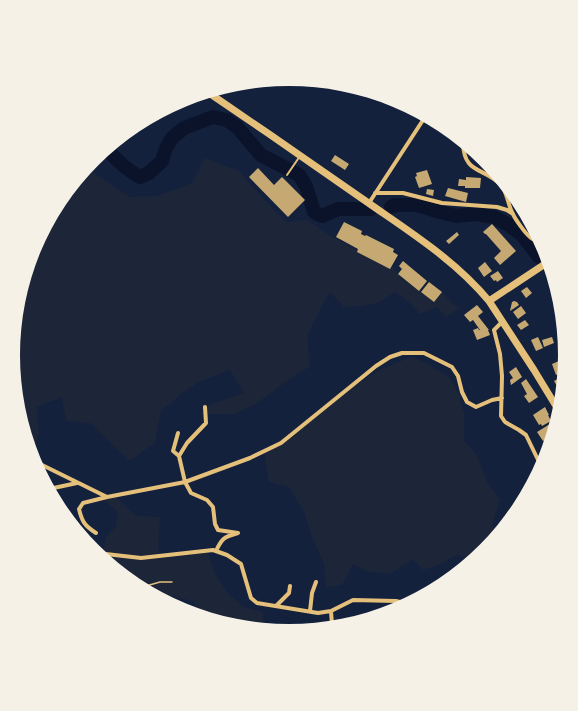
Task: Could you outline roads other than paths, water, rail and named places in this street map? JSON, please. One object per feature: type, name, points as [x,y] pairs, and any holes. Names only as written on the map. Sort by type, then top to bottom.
[{"type":"highway","points":[[215,97],[369,203],[446,258],[465,275],[480,290],[503,321],[554,403]]},
{"type":"highway","points":[[489,301],[543,266]]},
{"type":"street","points":[[369,203],[422,122]]},
{"type":"street","points":[[463,150],[468,163],[491,178]]},
{"type":"street","points":[[375,193],[403,194],[442,203],[497,207],[507,210],[513,214]]},
{"type":"street","points":[[508,200],[513,214],[530,237]]},
{"type":"street","points":[[503,321],[494,330],[500,354],[502,376],[501,416],[505,422],[526,435],[538,459]]},
{"type":"street","points":[[96,533],[88,528],[81,517],[79,509],[84,503],[185,482],[250,458],[281,443],[376,366],[390,357],[402,353],[424,353],[452,367],[458,376],[462,392],[467,402],[476,406],[502,398]]},
{"type":"street","points":[[179,456],[187,443],[206,423],[206,407]]},
{"type":"street","points":[[178,433],[173,451],[179,456],[185,482],[190,493],[207,500],[213,507],[215,524],[218,530],[238,533],[227,536],[220,542],[216,551]]},
{"type":"street","points":[[44,466],[107,497]]},
{"type":"street","points":[[55,488],[77,483]]},
{"type":"street","points":[[108,554],[141,558],[213,550],[227,555],[241,564],[251,598],[257,603],[318,613],[331,611],[353,600],[398,601]]},
{"type":"street","points":[[310,611],[312,593],[316,582]]},
{"type":"street","points":[[276,606],[289,593],[290,586]]},
{"type":"street","points":[[331,611],[332,621]]},
{"type":"lane","points":[[287,175],[300,155]]},
{"type":"waterway","points":[[111,153],[122,165],[140,177],[149,173],[162,161],[166,148],[172,138],[184,128],[213,117],[227,120],[237,127],[261,155],[299,175],[306,186],[314,212],[322,216],[338,209],[371,209]]},
{"type":"waterway","points":[[391,207],[395,205],[417,205],[456,216],[476,214],[494,217],[509,225],[522,235],[540,257]]}]
